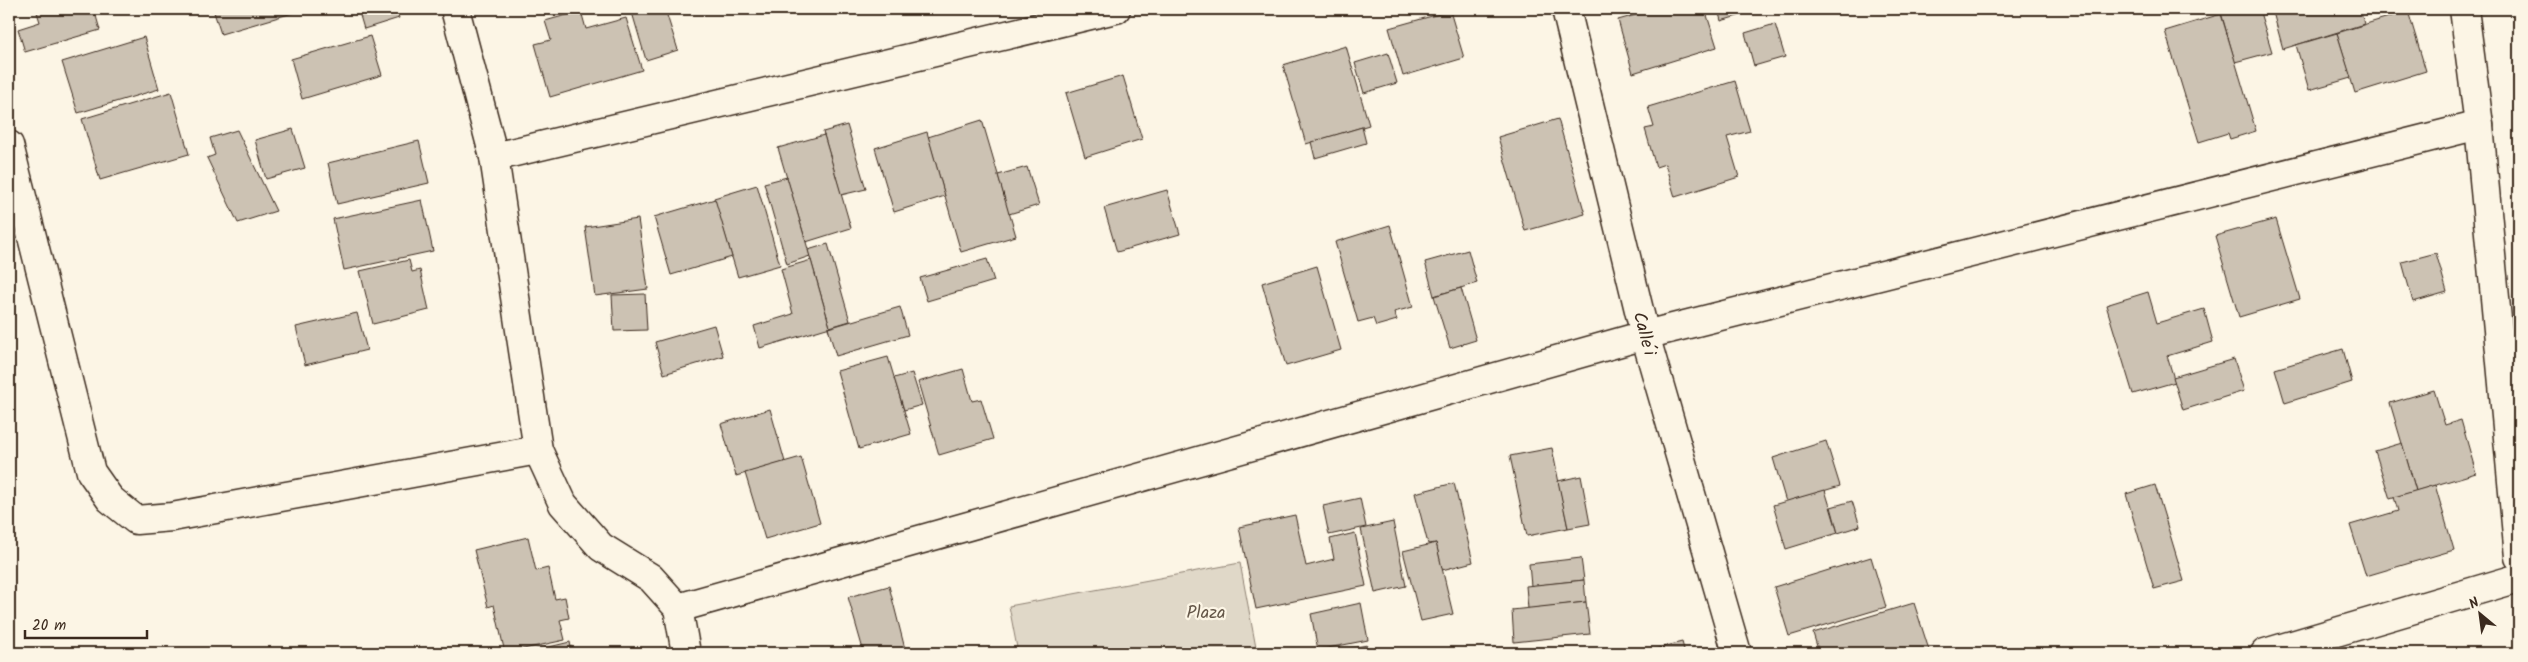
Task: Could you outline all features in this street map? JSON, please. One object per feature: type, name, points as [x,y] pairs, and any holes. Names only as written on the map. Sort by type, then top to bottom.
[{"type":"street","points":[[455,9],[494,157],[538,450],[563,504],[601,547],[651,578],[678,608],[686,653]]},
{"type":"street","points":[[494,157],[1116,9]]},
{"type":"street","name":"Calle´i","points":[[1566,9],[1645,335],[1737,653]]},
{"type":"street","points":[[2464,9],[2513,405],[2519,557]]},
{"type":"street","points":[[678,608],[1645,335],[2479,125]]},
{"type":"street","points":[[9,144],[91,472],[110,499],[136,520],[172,518],[538,450]]},
{"type":"street","points":[[2265,653],[2519,578]]},
{"type":"green space","name":"Plaza","points":[[1240,563],[1257,653],[1018,653],[1009,606]]},
{"type":"building","points":[[36,9],[94,9],[100,30],[25,52],[18,29],[40,22]]},
{"type":"building","points":[[213,9],[306,9],[221,34]]},
{"type":"building","points":[[358,9],[396,9],[399,18],[364,29]]},
{"type":"building","points":[[551,9],[576,9],[553,15]]},
{"type":"building","points":[[631,9],[665,9],[678,50],[646,60]]},
{"type":"building","points":[[1657,9],[1705,9],[1717,47],[1633,73],[1618,20]]},
{"type":"building","points":[[1718,9],[1761,9],[1721,21]]},
{"type":"building","points":[[2220,9],[2259,9],[2272,52],[2235,62]]},
{"type":"building","points":[[2282,9],[2360,9],[2364,24],[2283,49],[2273,12]]},
{"type":"building","points":[[581,11],[586,29],[626,18],[642,70],[550,97],[535,44],[551,40],[545,21]]},
{"type":"building","points":[[1450,11],[1464,58],[1403,76],[1389,28]]},
{"type":"building","points":[[2408,11],[2426,71],[2355,93],[2337,33]]},
{"type":"building","points":[[2221,14],[2256,131],[2230,139],[2228,133],[2199,142],[2165,31]]},
{"type":"building","points":[[1775,24],[1785,57],[1754,66],[1745,33]]},
{"type":"building","points":[[2337,33],[2351,78],[2309,90],[2296,45]]},
{"type":"building","points":[[370,36],[382,75],[302,99],[291,59]]},
{"type":"building","points":[[144,37],[159,89],[78,113],[62,62]]},
{"type":"building","points":[[1346,46],[1369,125],[1306,144],[1283,65]]},
{"type":"building","points":[[1388,53],[1397,83],[1364,93],[1355,63]]},
{"type":"building","points":[[1123,76],[1142,139],[1085,157],[1066,93]]},
{"type":"building","points":[[1735,81],[1750,131],[1727,137],[1739,177],[1675,197],[1665,164],[1656,167],[1645,129],[1654,127],[1648,107]]},
{"type":"building","points":[[171,92],[189,154],[100,180],[82,119]]},
{"type":"building","points":[[1558,119],[1585,214],[1525,231],[1498,137]]},
{"type":"building","points":[[982,120],[1016,236],[961,252],[928,137]]},
{"type":"building","points":[[847,125],[866,189],[841,195],[823,132]]},
{"type":"building","points":[[1362,127],[1366,143],[1315,158],[1311,142]]},
{"type":"building","points":[[293,129],[305,168],[266,179],[255,140]]},
{"type":"building","points":[[237,130],[276,211],[238,223],[207,158],[215,155],[210,138]]},
{"type":"building","points":[[927,132],[945,196],[894,212],[875,148]]},
{"type":"building","points":[[824,135],[851,228],[806,242],[778,148]]},
{"type":"building","points":[[419,141],[429,183],[337,204],[328,163]]},
{"type":"building","points":[[1027,167],[1039,205],[1009,214],[998,175]]},
{"type":"building","points":[[787,177],[810,256],[787,264],[764,183]]},
{"type":"building","points":[[757,185],[780,265],[738,277],[714,198]]},
{"type":"building","points":[[1167,190],[1180,234],[1117,252],[1104,208]]},
{"type":"building","points":[[715,199],[732,257],[671,275],[654,217]]},
{"type":"building","points":[[422,200],[433,251],[344,270],[333,219]]},
{"type":"building","points":[[638,219],[648,289],[595,296],[585,227]]},
{"type":"building","points":[[2276,219],[2300,299],[2239,317],[2215,236]]},
{"type":"building","points":[[1390,225],[1413,307],[1394,312],[1397,320],[1376,326],[1373,318],[1358,322],[1335,242]]},
{"type":"building","points":[[828,244],[850,321],[830,327],[808,250]]},
{"type":"building","points":[[1468,250],[1477,283],[1434,296],[1425,262]]},
{"type":"building","points":[[2436,253],[2447,292],[2413,302],[2402,262]]},
{"type":"building","points":[[987,259],[994,281],[927,301],[920,278]]},
{"type":"building","points":[[409,260],[412,272],[420,270],[429,310],[373,324],[360,271]]},
{"type":"building","points":[[811,260],[830,327],[760,348],[754,326],[793,314],[781,269]]},
{"type":"building","points":[[1317,266],[1341,350],[1286,366],[1262,283]]},
{"type":"building","points":[[1461,288],[1476,340],[1450,348],[1434,296]]},
{"type":"building","points":[[2148,292],[2157,323],[2204,309],[2213,342],[2167,356],[2175,382],[2133,394],[2106,305]]},
{"type":"building","points":[[645,294],[647,330],[614,331],[612,295]]},
{"type":"building","points":[[900,307],[908,335],[836,356],[828,328]]},
{"type":"building","points":[[357,313],[367,350],[305,365],[296,327]]},
{"type":"building","points":[[714,325],[723,356],[664,374],[655,342]]},
{"type":"building","points":[[2343,349],[2352,382],[2285,403],[2275,369]]},
{"type":"building","points":[[888,357],[911,434],[859,449],[837,371]]},
{"type":"building","points":[[2234,359],[2244,391],[2183,410],[2173,377]]},
{"type":"building","points":[[963,369],[972,401],[981,399],[993,439],[939,455],[918,382]]},
{"type":"building","points":[[912,373],[922,405],[904,410],[894,378]]},
{"type":"building","points":[[2434,390],[2445,425],[2461,420],[2476,473],[2416,491],[2390,403]]},
{"type":"building","points":[[770,409],[785,462],[736,476],[721,424]]},
{"type":"building","points":[[1826,441],[1840,486],[1786,502],[1773,458]]},
{"type":"building","points":[[2402,443],[2416,491],[2390,499],[2375,451]]},
{"type":"building","points":[[1552,448],[1568,528],[1527,536],[1510,456]]},
{"type":"building","points":[[801,457],[820,523],[765,539],[745,473]]},
{"type":"building","points":[[1581,476],[1590,524],[1568,528],[1558,481]]},
{"type":"building","points":[[1454,483],[1473,562],[1442,570],[1436,543],[1428,544],[1415,493]]},
{"type":"building","points":[[2155,485],[2184,581],[2154,589],[2126,494]]},
{"type":"building","points":[[2435,485],[2454,550],[2366,576],[2350,525],[2398,511],[2394,497]]},
{"type":"building","points":[[1825,490],[1838,533],[1786,549],[1773,505]]},
{"type":"building","points":[[1360,498],[1366,527],[1329,535],[1323,506]]},
{"type":"building","points":[[1852,501],[1860,526],[1838,533],[1831,507]]},
{"type":"building","points":[[1295,515],[1306,566],[1334,559],[1330,539],[1355,533],[1366,586],[1256,609],[1239,527]]},
{"type":"building","points":[[1393,522],[1406,586],[1375,593],[1361,529]]},
{"type":"building","points":[[528,537],[536,571],[548,568],[555,599],[565,597],[569,618],[560,620],[565,640],[505,653],[494,605],[488,607],[474,550]]},
{"type":"building","points":[[1436,543],[1453,614],[1421,621],[1403,551]]},
{"type":"building","points":[[1871,557],[1886,607],[1789,636],[1774,587]]},
{"type":"building","points":[[1581,558],[1584,580],[1531,586],[1529,564]]},
{"type":"building","points":[[1584,580],[1586,602],[1528,609],[1526,586]]},
{"type":"building","points":[[889,586],[906,653],[864,653],[848,597]]},
{"type":"building","points":[[1586,602],[1590,634],[1514,642],[1512,610]]},
{"type":"building","points":[[1361,603],[1368,640],[1318,650],[1311,614]]},
{"type":"building","points":[[1914,603],[1930,653],[1819,653],[1813,633]]},
{"type":"building","points":[[570,642],[572,653],[524,653]]},
{"type":"building","points":[[1682,642],[1685,653],[1639,653]]},
{"type":"building","points":[[1367,645],[1369,653],[1334,652]]}]
